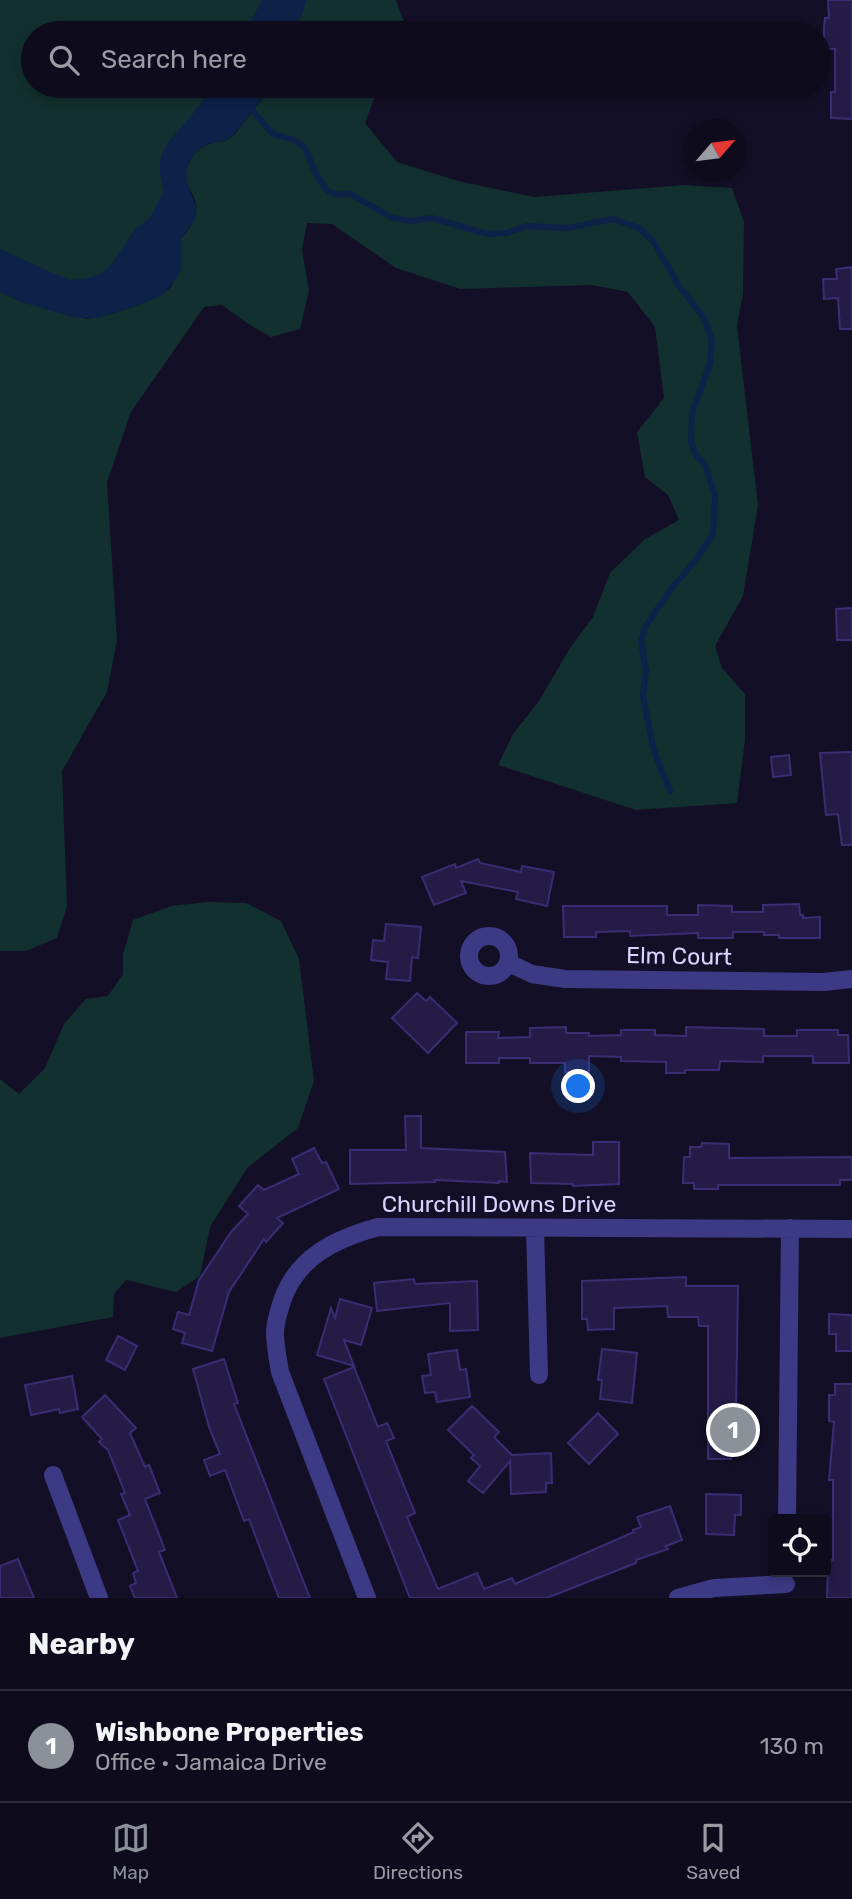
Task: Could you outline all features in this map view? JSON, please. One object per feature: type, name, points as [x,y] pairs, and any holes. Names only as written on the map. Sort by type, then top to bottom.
[{"type":"street","name":"Elm Court","points":[[509,963],[531,974],[565,979],[824,982],[852,979]]},
{"type":"street","name":"Churchill Downs Drive","points":[[367,1598],[280,1371],[275,1332],[278,1314],[286,1289],[298,1270],[318,1251],[347,1235],[378,1227],[852,1229]]},
{"type":"street","points":[[787,1514],[790,1228]]},
{"type":"street","points":[[535,1229],[539,1375]]},
{"type":"street","points":[[53,1475],[99,1598]]},
{"type":"street","points":[[678,1598],[714,1588],[786,1584]]},
{"type":"green space","points":[[0,0],[276,0],[268,21],[21,21],[21,98],[221,98],[196,131],[175,213],[124,290],[0,277]]},
{"type":"green space","points":[[306,0],[396,0],[404,21],[298,21]]},
{"type":"green space","points":[[263,98],[374,98],[365,123],[397,162],[458,181],[534,197],[685,185],[732,188],[744,222],[743,293],[737,326],[758,505],[743,596],[715,646],[722,668],[745,694],[745,740],[737,803],[636,810],[498,765],[513,734],[539,701],[570,648],[593,617],[610,573],[645,539],[679,520],[668,495],[645,477],[637,432],[664,398],[655,327],[628,292],[592,285],[460,289],[396,268],[332,224],[307,223],[302,250],[309,291],[300,329],[271,337],[222,305],[204,307],[131,412],[107,482],[117,640],[107,692],[62,771],[67,906],[57,938],[26,951],[0,951],[0,292],[22,302],[87,319],[111,314],[161,295],[171,287],[181,258],[181,238],[191,225],[195,213],[195,201],[186,178],[189,163],[204,146],[226,141],[234,135]]},
{"type":"green space","points":[[208,902],[246,903],[281,921],[299,959],[314,1081],[298,1128],[247,1168],[210,1227],[200,1276],[176,1292],[126,1280],[114,1294],[113,1317],[0,1338],[0,1079],[19,1094],[45,1068],[64,1024],[86,999],[108,996],[123,974],[123,954],[133,920],[171,906]]},
{"type":"water","points":[[262,0],[306,0],[298,21],[251,21]]},
{"type":"water","points":[[204,98],[262,98],[226,141],[210,143],[192,157],[187,180],[196,207],[196,218],[181,238],[181,269],[177,278],[161,296],[97,318],[76,318],[22,302],[0,292],[0,249],[72,280],[89,278],[104,272],[135,229],[149,219],[164,191],[160,160],[166,146]]},
{"type":"building","points":[[828,0],[852,0],[852,119],[831,118],[831,92],[835,92],[835,49],[831,49],[831,21],[825,21],[825,18],[829,18]]},
{"type":"building","points":[[852,267],[852,329],[840,329],[838,298],[824,299],[823,279],[837,279],[836,269]]},
{"type":"building","points":[[852,608],[852,640],[837,640],[836,609]]},
{"type":"building","points":[[852,752],[852,845],[842,845],[838,814],[826,815],[820,753]]},
{"type":"building","points":[[789,755],[791,775],[773,777],[771,757]]},
{"type":"building","points":[[478,859],[480,863],[521,872],[522,866],[554,872],[547,906],[516,899],[518,892],[461,881],[466,893],[434,905],[422,877],[455,864],[456,868]]},
{"type":"building","points":[[799,904],[803,918],[820,917],[820,938],[779,938],[779,935],[764,935],[764,932],[733,932],[733,938],[698,938],[698,933],[630,936],[630,931],[596,932],[596,937],[564,937],[563,906],[667,906],[667,915],[698,915],[698,905],[732,906],[732,912],[763,912],[763,905]]},
{"type":"building","points":[[386,924],[421,927],[418,958],[412,957],[410,981],[386,979],[388,962],[371,960],[373,940],[384,941]]},
{"type":"building","points":[[417,993],[426,1001],[430,997],[457,1023],[428,1053],[392,1018]]},
{"type":"building","points":[[566,1027],[566,1033],[589,1033],[589,1036],[621,1035],[621,1030],[655,1030],[655,1035],[686,1036],[686,1027],[764,1029],[764,1036],[797,1036],[797,1030],[838,1030],[838,1035],[848,1035],[849,1063],[813,1063],[813,1056],[763,1056],[763,1062],[720,1061],[719,1070],[666,1073],[666,1062],[621,1061],[621,1057],[589,1056],[589,1072],[565,1072],[565,1063],[530,1063],[530,1058],[499,1058],[499,1063],[466,1063],[466,1032],[499,1032],[498,1038],[530,1037],[530,1028]]},
{"type":"building","points":[[405,1116],[421,1116],[421,1148],[505,1152],[507,1182],[435,1180],[350,1184],[350,1150],[406,1150]]},
{"type":"building","points":[[593,1142],[619,1142],[619,1184],[573,1186],[531,1183],[530,1153],[593,1155]]},
{"type":"building","points":[[702,1143],[729,1144],[729,1158],[852,1157],[852,1180],[840,1180],[840,1185],[718,1185],[718,1189],[694,1189],[694,1183],[683,1183],[684,1157],[690,1157],[690,1147],[701,1147]]},
{"type":"building","points":[[314,1148],[322,1163],[326,1162],[339,1189],[277,1218],[283,1223],[266,1242],[264,1239],[229,1292],[212,1351],[182,1343],[185,1333],[173,1329],[178,1312],[189,1315],[199,1280],[231,1232],[248,1214],[239,1206],[258,1185],[264,1190],[299,1174],[292,1159]]},
{"type":"building","points":[[686,1277],[686,1286],[738,1286],[736,1408],[740,1408],[739,1447],[731,1447],[731,1459],[708,1459],[708,1326],[699,1326],[698,1317],[668,1317],[667,1306],[614,1308],[614,1329],[588,1330],[587,1319],[582,1319],[582,1281]]},
{"type":"building","points":[[414,1279],[415,1284],[477,1281],[478,1330],[450,1331],[450,1303],[377,1311],[374,1283]]},
{"type":"building","points":[[340,1299],[372,1308],[361,1345],[344,1340],[354,1366],[317,1355],[331,1308],[335,1318]]},
{"type":"building","points":[[829,1314],[852,1315],[852,1351],[836,1351],[836,1334],[829,1334]]},
{"type":"building","points":[[118,1336],[137,1346],[125,1370],[106,1360]]},
{"type":"building","points":[[602,1349],[637,1353],[632,1403],[600,1399],[602,1380],[598,1380]]},
{"type":"building","points":[[457,1350],[460,1370],[466,1369],[470,1397],[437,1402],[435,1392],[425,1393],[422,1376],[431,1375],[428,1354]]},
{"type":"building","points":[[224,1359],[238,1403],[234,1404],[310,1598],[279,1598],[249,1519],[244,1521],[225,1470],[210,1476],[204,1460],[220,1454],[209,1427],[193,1369]]},
{"type":"building","points":[[354,1367],[378,1427],[387,1423],[394,1438],[386,1441],[415,1513],[407,1517],[438,1589],[477,1573],[484,1589],[512,1578],[515,1584],[634,1532],[633,1530],[641,1527],[637,1517],[670,1506],[682,1540],[666,1546],[668,1549],[636,1560],[636,1563],[547,1598],[410,1598],[324,1379]]},
{"type":"building","points":[[72,1376],[78,1409],[60,1413],[59,1409],[31,1415],[25,1385]]},
{"type":"building","points":[[835,1384],[852,1384],[852,1598],[827,1598],[828,1577],[831,1577],[833,1560],[833,1480],[829,1480],[834,1422],[829,1421],[829,1395],[835,1395]]},
{"type":"building","points":[[105,1395],[136,1428],[130,1433],[145,1467],[149,1465],[160,1493],[145,1499],[165,1550],[159,1552],[177,1598],[135,1598],[130,1586],[136,1583],[133,1573],[138,1571],[118,1520],[130,1515],[121,1494],[125,1493],[108,1450],[99,1442],[102,1439],[82,1417]]},
{"type":"building","points":[[472,1406],[499,1432],[494,1437],[512,1455],[551,1453],[552,1483],[546,1483],[546,1492],[511,1494],[510,1461],[483,1493],[468,1481],[480,1466],[471,1458],[474,1455],[448,1430]]},
{"type":"building","points":[[598,1413],[618,1434],[589,1464],[568,1443]]},
{"type":"building","points":[[706,1494],[741,1495],[741,1515],[735,1515],[734,1535],[706,1534]]},
{"type":"building","points":[[18,1559],[34,1598],[0,1598],[0,1566]]},
{"type":"waterway","points":[[250,103],[252,110],[273,134],[294,140],[305,148],[318,178],[328,191],[336,195],[349,193],[392,218],[411,221],[432,218],[487,234],[507,233],[526,226],[567,228],[613,219],[639,228],[653,241],[679,286],[704,318],[712,340],[710,364],[692,413],[691,442],[695,453],[706,467],[715,497],[713,534],[646,625],[641,641],[646,671],[643,696],[654,751],[670,791]]},
{"type":"place","name":"Wishbone Properties","points":[[733,1430]]}]
